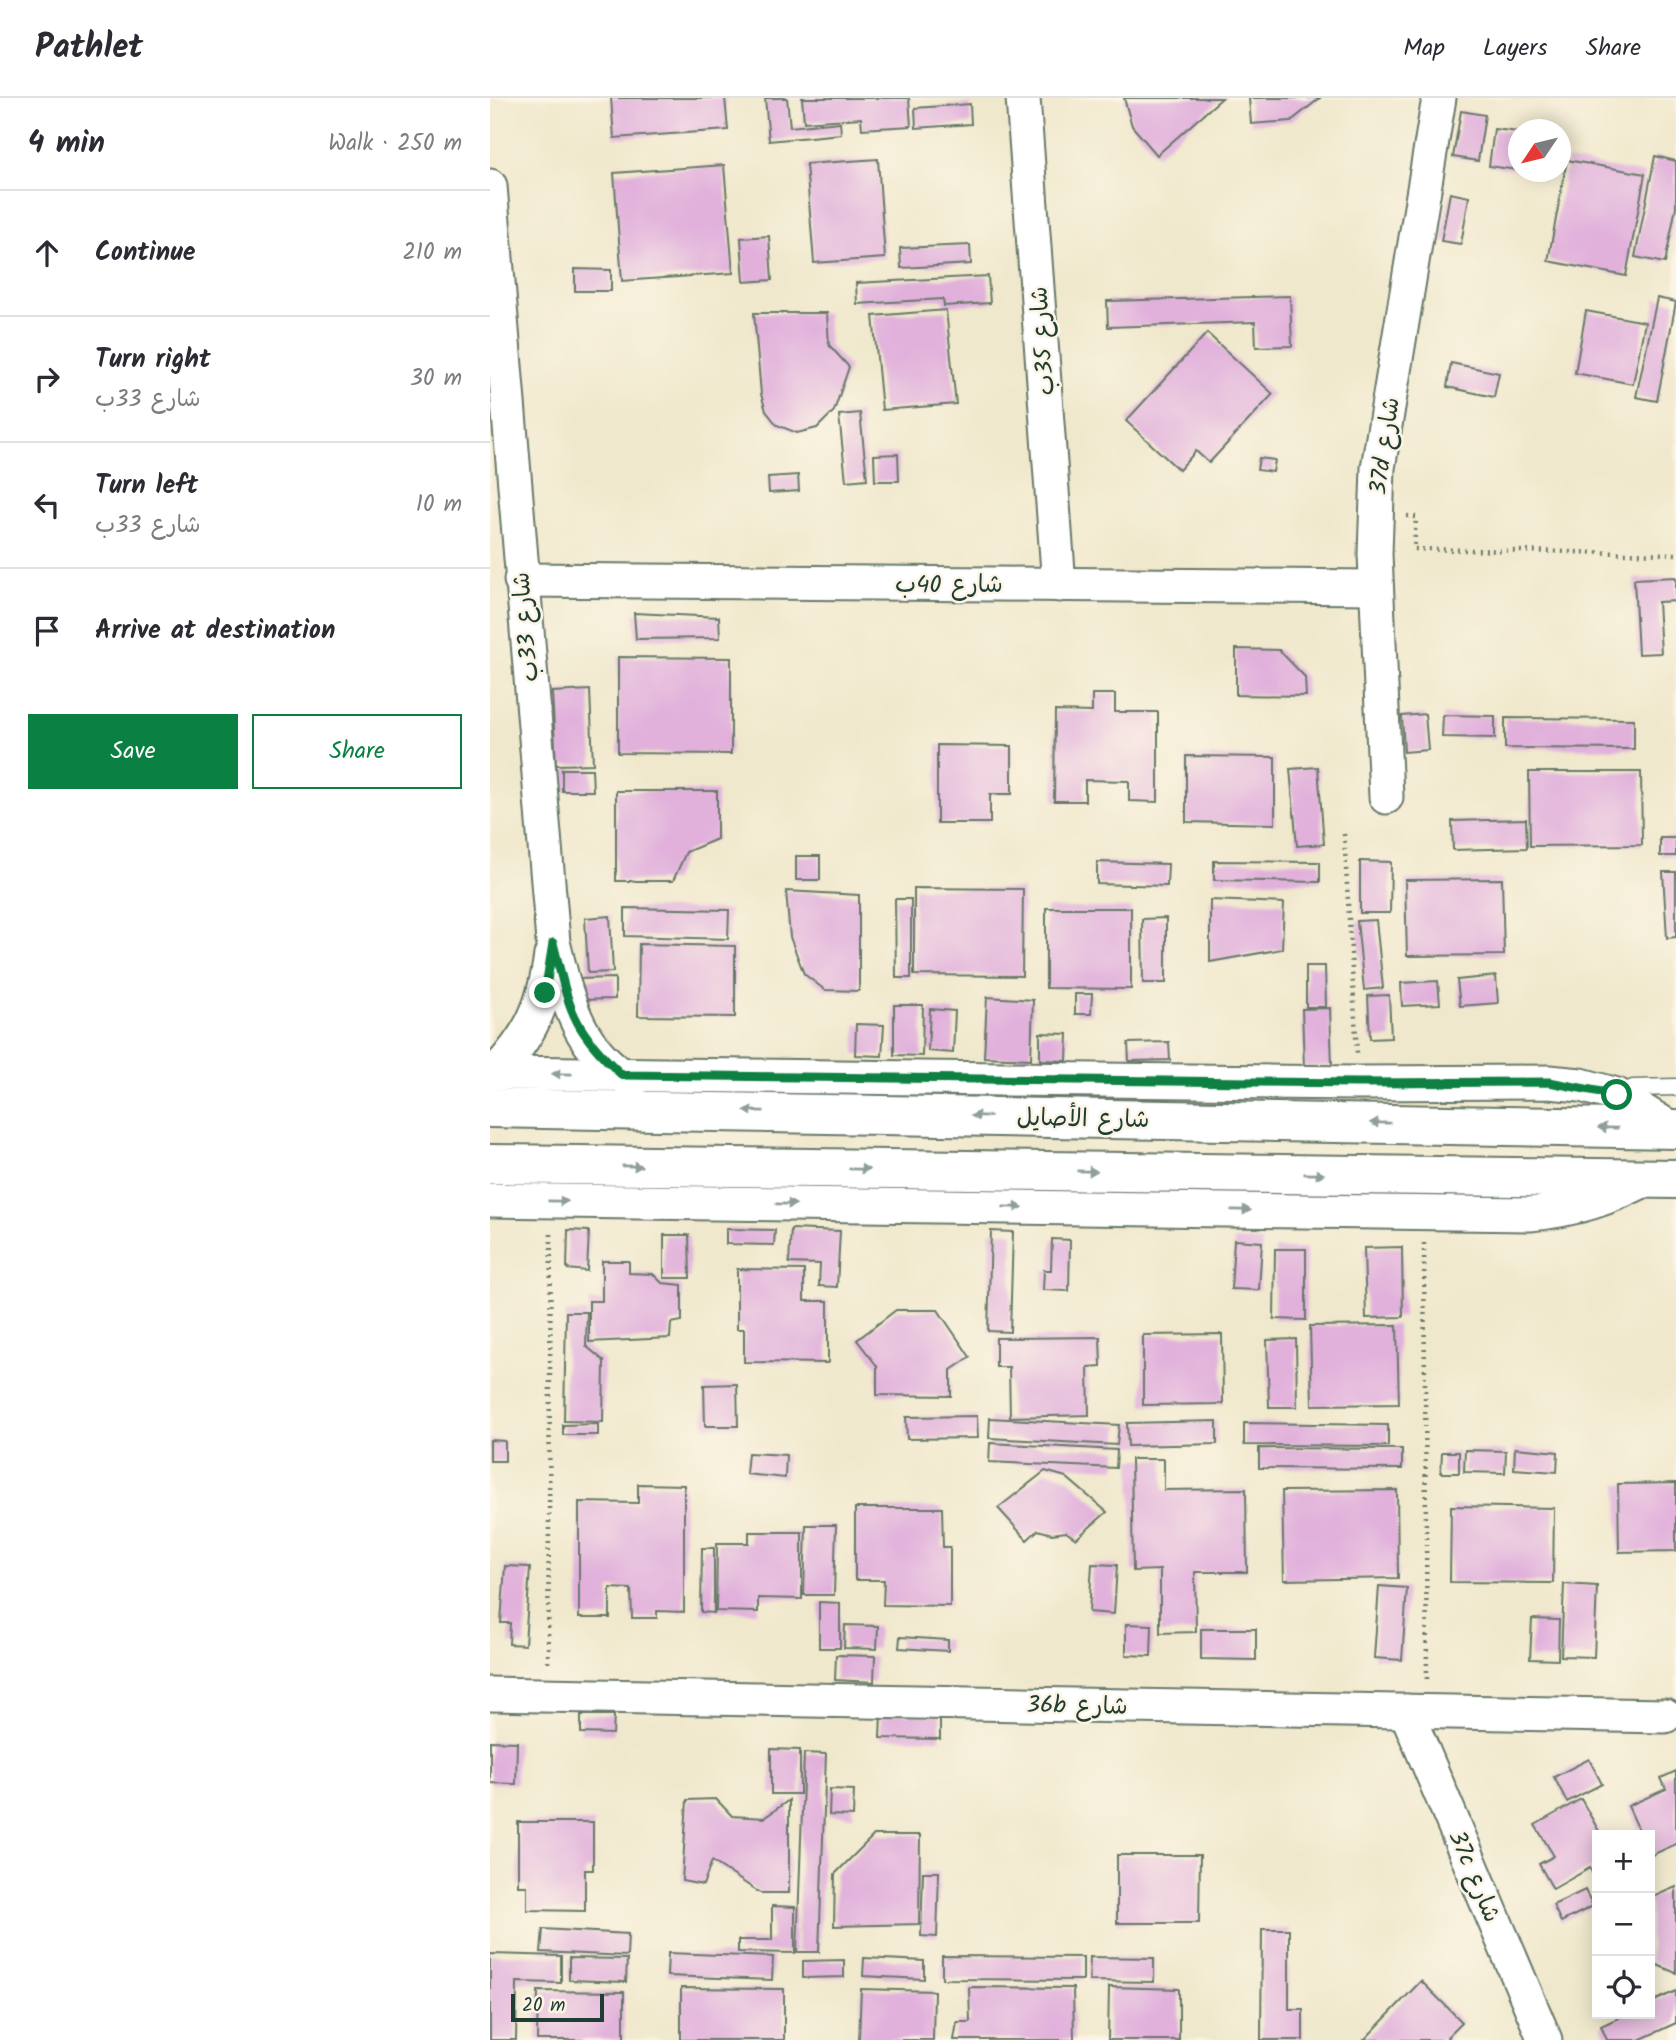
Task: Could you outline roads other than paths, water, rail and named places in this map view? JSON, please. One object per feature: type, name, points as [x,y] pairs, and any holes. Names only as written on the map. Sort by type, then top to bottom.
[{"type":"street","name":"شارع 35ب","points":[[1023,98],[1059,585]]},
{"type":"street","name":"37d شارع","points":[[1386,797],[1375,514],[1384,422],[1439,98]]},
{"type":"street","name":"شارع 33ب","points":[[490,186],[553,943],[572,1016],[594,1049],[622,1075],[676,1110]]},
{"type":"street","name":"شارع 40ب","points":[[521,580],[1376,587]]},
{"type":"street","name":"شارع 33ب","points":[[492,1085],[537,1016],[545,993],[553,943]]},
{"type":"street","points":[[492,1085],[622,1075],[1359,1083],[1549,1082],[1617,1095],[1674,1129]]},
{"type":"street","name":"شارع الأصايل","points":[[492,1085],[676,1110],[1674,1129]]},
{"type":"street","points":[[490,1164],[1662,1178]]},
{"type":"street","points":[[490,1200],[1554,1212],[1600,1201],[1662,1178]]},
{"type":"street","name":"36b شارع","points":[[490,1694],[1665,1716]]},
{"type":"street","name":"37c شارع","points":[[1417,1711],[1545,2040]]},
{"type":"lane","points":[[1617,1095],[1633,1088],[1676,1087]]}]
